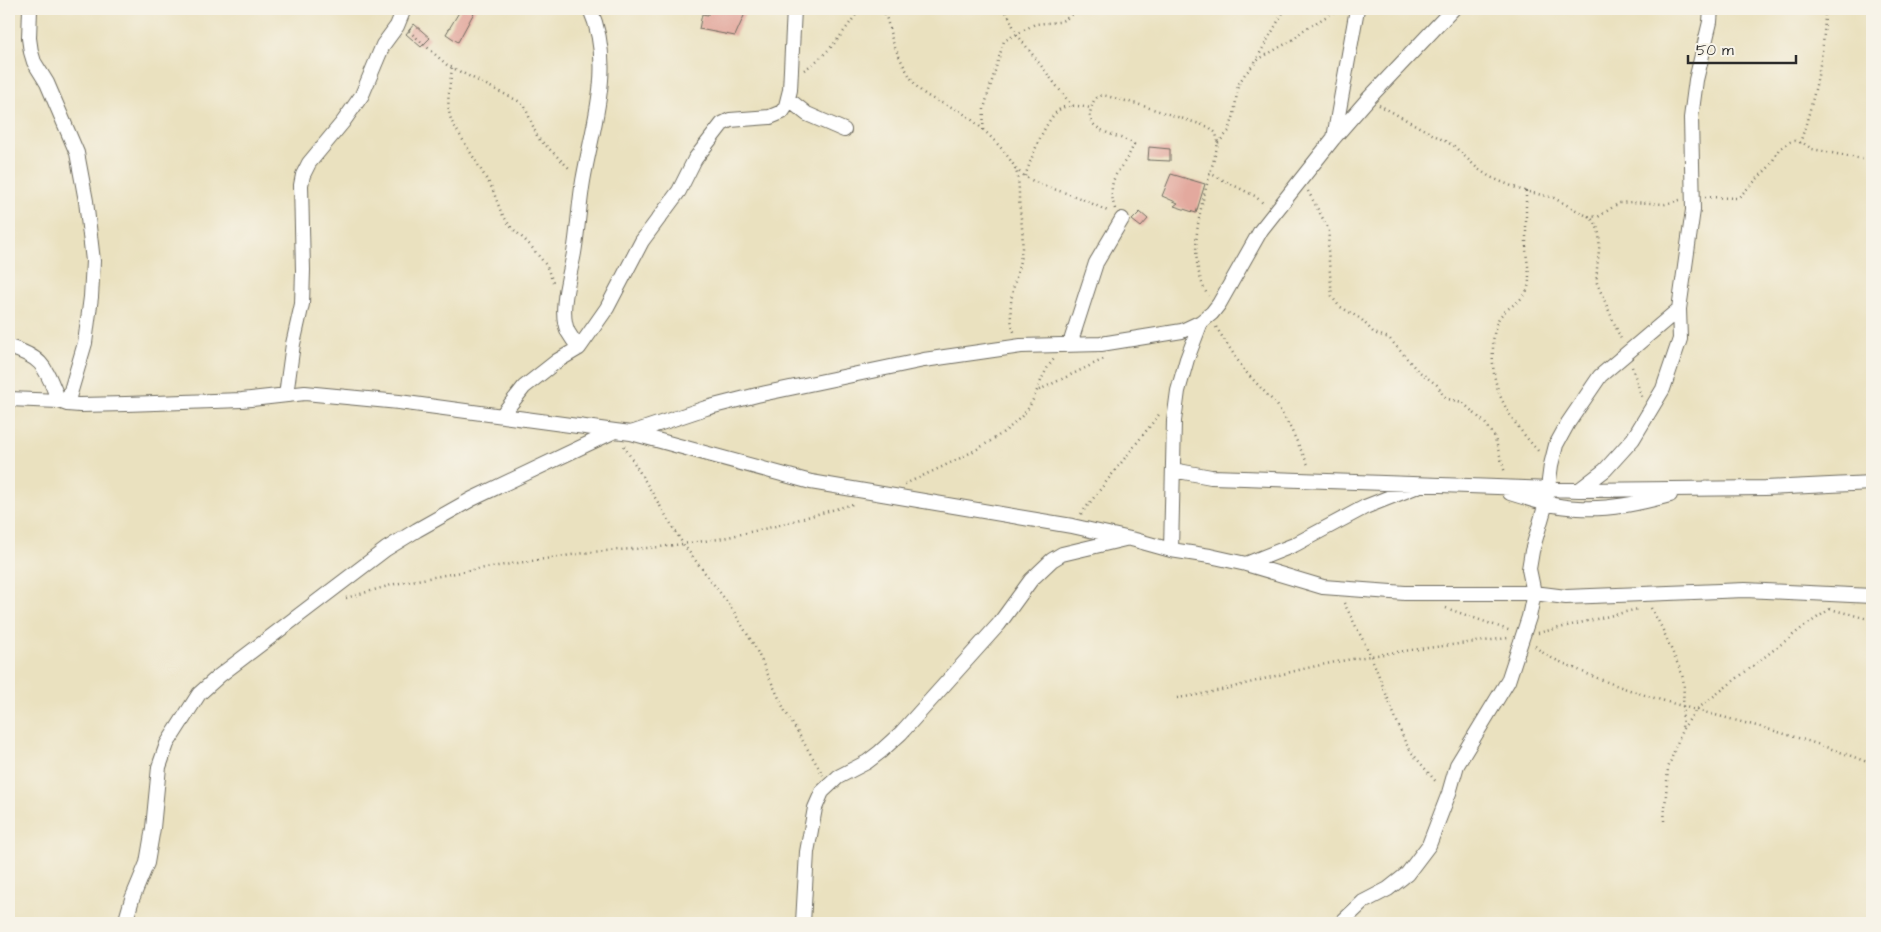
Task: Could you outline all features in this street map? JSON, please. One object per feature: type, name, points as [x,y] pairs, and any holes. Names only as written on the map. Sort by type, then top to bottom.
[{"type":"street","points":[[30,9],[29,38],[34,62],[48,83],[77,153],[86,201],[93,261],[91,297],[85,343],[63,402]]},
{"type":"street","points":[[579,348],[568,332],[564,306],[583,185],[596,127],[602,76],[600,39],[590,9]]},
{"type":"street","points":[[502,415],[524,387],[557,361],[579,348],[607,308],[642,241],[679,191],[696,159],[722,124],[730,120],[775,116],[782,112],[790,90],[794,9]]},
{"type":"street","points":[[1333,139],[1357,9]]},
{"type":"street","points":[[1171,550],[1174,421],[1178,391],[1186,359],[1209,315],[1261,230],[1333,139],[1453,9]]},
{"type":"street","points":[[1575,490],[1605,470],[1633,439],[1663,389],[1680,339],[1679,309],[1684,264],[1692,222],[1691,118],[1696,80],[1710,22],[1711,9]]},
{"type":"street","points":[[286,395],[293,344],[302,304],[301,185],[303,175],[309,163],[343,122],[362,95],[384,45],[402,15]]},
{"type":"street","points":[[788,99],[808,114],[844,130]]},
{"type":"street","points":[[1068,344],[1096,263],[1122,219]]},
{"type":"street","points":[[1341,923],[1363,902],[1388,889],[1407,874],[1429,845],[1461,758],[1508,680],[1530,617],[1534,593],[1529,569],[1532,551],[1548,496],[1551,464],[1556,445],[1575,410],[1600,376],[1679,309]]},
{"type":"street","points":[[631,433],[706,408],[757,395],[924,360],[1021,346],[1101,344],[1139,339],[1182,331],[1209,315]]},
{"type":"street","points":[[9,347],[23,351],[40,362],[63,402]]},
{"type":"street","points":[[9,400],[190,402],[242,400],[305,393],[502,415],[631,433],[810,482],[1072,526],[1171,550],[1246,564],[1322,587],[1405,593],[1534,593],[1566,597],[1744,590],[1872,596]]},
{"type":"street","points":[[125,923],[132,899],[147,863],[153,828],[159,767],[167,744],[199,694],[219,676],[386,549],[472,499],[615,431]]},
{"type":"street","points":[[1551,464],[1560,478],[1575,490]]},
{"type":"street","points":[[1173,470],[1211,476],[1510,488],[1548,496],[1578,508],[1608,508],[1641,503],[1688,490]]},
{"type":"street","points":[[1491,487],[1548,496],[1575,490],[1688,490],[1872,483]]},
{"type":"street","points":[[1246,564],[1294,545],[1364,507],[1423,484]]},
{"type":"street","points":[[803,923],[805,876],[811,826],[818,800],[828,784],[867,762],[900,733],[999,624],[1030,580],[1052,560],[1062,554],[1127,538]]},
{"type":"path","points":[[802,71],[827,53],[844,34],[860,9]]},
{"type":"path","points":[[883,9],[893,42],[910,76],[918,88],[928,97],[960,112],[983,131],[994,141],[1018,172],[1117,214],[1112,196],[1114,175],[1134,144],[1104,131],[1091,122],[1089,116],[1094,100],[1098,96],[1103,95],[1137,104],[1209,127],[1216,133],[1218,143]]},
{"type":"path","points":[[1002,9],[1008,14],[1016,34],[1072,106]]},
{"type":"path","points":[[983,131],[984,109],[1004,41],[1035,24],[1059,22],[1066,19],[1078,9]]},
{"type":"path","points":[[1107,9],[1170,9]]},
{"type":"path","points":[[1285,9],[1252,66],[1238,85],[1230,130],[1218,143],[1209,173],[1197,220],[1197,244],[1199,269],[1209,315],[1218,333],[1244,370],[1278,405],[1314,480]]},
{"type":"path","points":[[1252,66],[1259,59],[1294,39],[1302,31],[1339,9]]},
{"type":"path","points":[[1800,143],[1817,78],[1824,41],[1825,9]]},
{"type":"path","points":[[402,15],[427,48],[452,68],[520,102],[525,107],[538,138],[548,149],[565,162],[583,185]]},
{"type":"path","points":[[452,68],[448,100],[449,114],[452,122],[492,188],[501,212],[510,226],[546,264],[564,306]]},
{"type":"path","points":[[1368,99],[1454,146],[1478,169],[1490,176],[1505,184],[1554,198],[1593,220],[1599,233],[1597,283],[1627,353],[1648,413]]},
{"type":"path","points":[[1025,176],[1043,131],[1059,110],[1072,106],[1092,108]]},
{"type":"path","points":[[1587,216],[1598,217],[1619,203],[1666,204],[1692,195],[1739,197],[1770,166],[1779,149],[1790,142],[1800,143],[1812,149],[1872,161]]},
{"type":"path","points":[[1013,165],[1018,185],[1023,236],[1020,260],[1012,290],[1011,324],[1021,346]]},
{"type":"path","points":[[1209,173],[1255,196],[1275,213]]},
{"type":"path","points":[[1302,178],[1329,230],[1328,250],[1334,302],[1361,319],[1374,332],[1389,338],[1417,370],[1437,385],[1443,395],[1448,399],[1462,402],[1485,423],[1494,435],[1510,488]]},
{"type":"path","points":[[1526,191],[1527,290],[1499,318],[1493,338],[1492,366],[1497,391],[1509,412],[1525,437],[1551,464]]},
{"type":"path","points":[[883,494],[942,466],[993,439],[1013,426],[1027,409],[1038,391],[1050,363],[1068,344]]},
{"type":"path","points":[[1038,391],[1110,355]]},
{"type":"path","points":[[1072,526],[1178,391]]},
{"type":"path","points":[[615,431],[683,544],[731,608],[755,648],[785,712],[828,784]]},
{"type":"path","points":[[342,599],[395,584],[478,569],[591,552],[660,547],[719,539],[772,527],[857,503]]},
{"type":"path","points":[[1336,588],[1371,656],[1405,742],[1412,754],[1434,780],[1449,793]]},
{"type":"path","points":[[1441,606],[1524,636],[1542,653],[1599,680],[1684,707],[1834,749],[1872,764]]},
{"type":"path","points":[[1650,606],[1680,667],[1684,684],[1682,730]]},
{"type":"path","points":[[1177,698],[1207,694],[1280,674],[1371,656],[1524,636],[1641,608]]},
{"type":"path","points":[[1664,821],[1668,768],[1682,730],[1696,710],[1802,628],[1830,609]]},
{"type":"building","points":[[461,9],[476,9],[458,42],[446,34]]},
{"type":"building","points":[[709,9],[747,9],[735,36],[699,29],[702,14],[708,15]]},
{"type":"building","points":[[414,24],[430,38],[421,47],[406,34]]},
{"type":"building","points":[[1149,147],[1170,149],[1170,161],[1148,160]]},
{"type":"building","points":[[1171,174],[1205,184],[1196,213],[1174,206],[1178,203],[1162,196]]},
{"type":"building","points":[[1140,212],[1148,219],[1141,227],[1132,220]]}]
